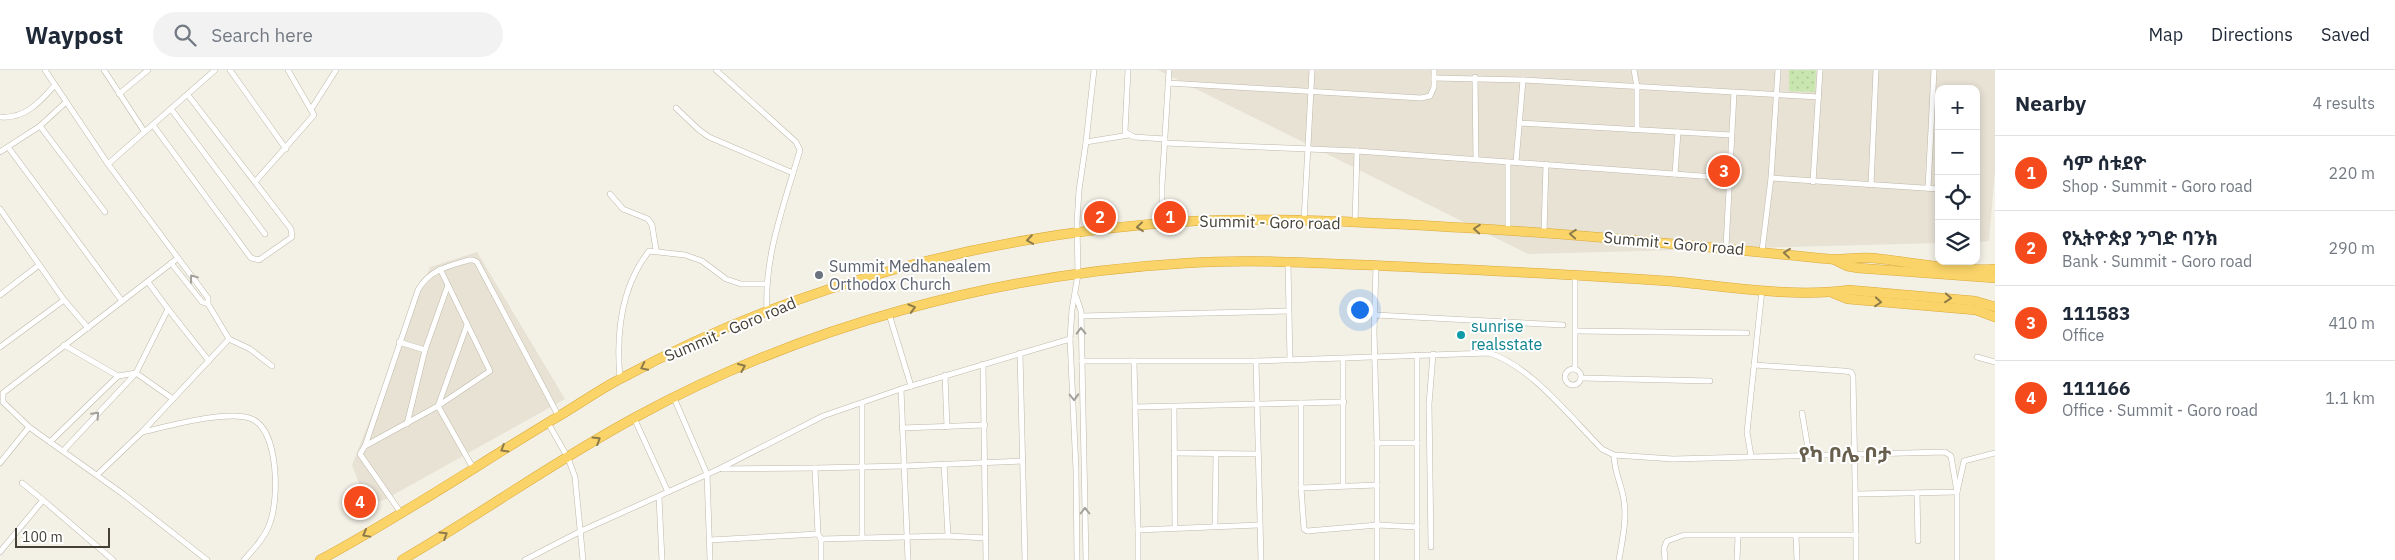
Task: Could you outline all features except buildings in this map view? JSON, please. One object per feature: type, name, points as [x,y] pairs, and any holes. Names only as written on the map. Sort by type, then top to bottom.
[{"type":"highway","name":"Summit - Goro road","points":[[324,558],[401,514],[620,378],[709,335],[767,310],[925,262],[1009,243],[1162,224],[1231,220],[1304,221],[1544,232],[1726,247],[1835,260]]},
{"type":"highway","points":[[1835,260],[1851,257],[1935,263]]},
{"type":"highway","points":[[1835,260],[1847,266],[1858,268],[1995,278]]},
{"type":"highway","points":[[402,560],[634,418],[782,349],[889,314],[966,294],[1078,274],[1191,263],[1376,266],[1575,275],[1762,289],[1830,292],[1849,290],[1975,301],[1995,307]]},
{"type":"highway","points":[[1956,265],[1995,269]]},
{"type":"highway","points":[[1830,292],[1848,299],[1976,310],[1995,316]]},
{"type":"street","points":[[45,70],[108,164],[208,298],[208,304],[229,339],[250,349],[272,366]]},
{"type":"street","points":[[104,70],[144,131]]},
{"type":"street","points":[[120,94],[148,70]]},
{"type":"street","points":[[108,164],[215,70]]},
{"type":"street","points":[[230,70],[286,149]]},
{"type":"street","points":[[255,182],[313,118],[312,108],[288,70]]},
{"type":"street","points":[[312,108],[336,70]]},
{"type":"street","points":[[716,70],[799,144],[800,150],[780,218],[766,284],[767,310]]},
{"type":"street","points":[[1077,560],[1076,470],[1070,339],[1072,310],[1076,296],[1078,274],[1079,190],[1094,70]]},
{"type":"street","points":[[1128,70],[1124,125],[1125,132],[1129,135]]},
{"type":"street","points":[[1162,224],[1169,70]]},
{"type":"street","points":[[1304,221],[1312,70]]},
{"type":"street","points":[[1168,83],[1421,98],[1430,96],[1434,87],[1434,70]]},
{"type":"street","points":[[1634,70],[1638,87],[1637,129]]},
{"type":"street","points":[[1762,251],[1771,178],[1778,70]]},
{"type":"street","points":[[1813,182],[1820,70]]},
{"type":"street","points":[[1870,185],[1876,70]]},
{"type":"street","points":[[1928,188],[1934,70]]},
{"type":"street","points":[[1434,78],[1523,80],[1775,96],[1819,96]]},
{"type":"street","points":[[1475,78],[1476,160]]},
{"type":"street","points":[[1516,162],[1523,80]]},
{"type":"street","points":[[0,118],[16,117],[25,113],[41,101],[55,85]]},
{"type":"street","points":[[1726,247],[1734,93]]},
{"type":"street","points":[[153,125],[251,258],[255,261],[292,237],[293,233],[188,95]]},
{"type":"street","points":[[0,152],[40,126],[66,103]]},
{"type":"street","points":[[676,108],[709,137],[793,173]]},
{"type":"street","points":[[171,109],[265,234]]},
{"type":"street","points":[[1519,122],[1731,135]]},
{"type":"street","points":[[40,126],[105,212]]},
{"type":"street","points":[[1675,174],[1678,132]]},
{"type":"street","points":[[1086,142],[1129,135],[1165,141],[1357,151],[1729,178]]},
{"type":"street","points":[[8,147],[122,301]]},
{"type":"street","points":[[1355,223],[1357,151]]},
{"type":"street","points":[[1508,162],[1508,231]]},
{"type":"street","points":[[1544,232],[1546,164]]},
{"type":"street","points":[[1771,178],[1935,189]]},
{"type":"street","points":[[610,194],[623,209],[648,219],[652,225],[656,250]]},
{"type":"street","points":[[0,209],[64,300],[88,328]]},
{"type":"street","points":[[620,378],[618,356],[623,310],[631,283],[643,258],[649,251],[656,250],[685,255],[702,261],[733,282],[750,285],[766,284]]},
{"type":"street","points":[[178,258],[88,328],[2,391],[3,402],[6,407],[29,427],[97,475],[207,560]]},
{"type":"street","points":[[401,514],[360,454],[365,446],[399,342],[424,279],[440,270],[469,260],[476,262],[559,416]]},
{"type":"street","points":[[171,263],[202,302],[208,304]]},
{"type":"street","points":[[1288,264],[1290,360]]},
{"type":"street","points":[[0,295],[39,265]]},
{"type":"street","points":[[1376,266],[1377,560]]},
{"type":"street","points":[[365,446],[438,406],[490,371],[440,270]]},
{"type":"street","points":[[1575,275],[1575,369]]},
{"type":"street","points":[[148,282],[209,361]]},
{"type":"street","points":[[406,424],[425,350],[448,286]]},
{"type":"street","points":[[1751,456],[1747,432],[1762,289]]},
{"type":"street","points":[[1076,296],[1081,316],[1086,560]]},
{"type":"street","points":[[0,347],[64,300]]},
{"type":"street","points":[[63,451],[136,373],[168,309]]},
{"type":"street","points":[[1081,316],[1288,312]]},
{"type":"street","points":[[889,314],[911,386]]},
{"type":"street","points":[[1375,315],[1563,325]]},
{"type":"street","points":[[467,325],[438,406],[473,468]]},
{"type":"street","points":[[1576,331],[1747,333]]},
{"type":"street","points":[[97,475],[142,432],[229,339]]},
{"type":"street","points":[[525,560],[581,531],[719,469],[823,416],[848,406],[862,404],[945,375],[1070,339]]},
{"type":"street","points":[[399,342],[425,350]]},
{"type":"street","points":[[64,345],[118,376]]},
{"type":"street","points":[[1020,353],[1024,560]]},
{"type":"street","points":[[1082,361],[1256,362],[1489,353],[1501,356],[1518,368],[1541,388],[1602,449],[1614,455],[1673,459],[1944,452],[1951,456],[1957,492],[1957,560]]},
{"type":"street","points":[[1431,547],[1429,404],[1433,354]]},
{"type":"street","points":[[1417,355],[1417,560]]},
{"type":"street","points":[[1977,357],[1995,362]]},
{"type":"street","points":[[1343,358],[1343,486]]},
{"type":"street","points":[[1134,362],[1138,560]]},
{"type":"street","points":[[1256,362],[1259,405],[1258,454],[1261,560]]},
{"type":"street","points":[[983,364],[986,560]]},
{"type":"street","points":[[1754,365],[1851,372],[1854,389],[1856,560]]},
{"type":"street","points":[[1575,369],[1571,369],[1565,375],[1567,383],[1575,385],[1582,378],[1710,381]]},
{"type":"street","points":[[1575,369],[1579,371],[1582,378]]},
{"type":"street","points":[[50,442],[118,376],[136,373],[173,399]]},
{"type":"street","points":[[945,375],[947,427]]},
{"type":"street","points":[[901,389],[908,560]]},
{"type":"street","points":[[674,398],[707,474],[710,560]]},
{"type":"street","points":[[1135,407],[1344,402]]},
{"type":"street","points":[[1301,403],[1303,526],[1308,531],[1378,525],[1417,527]]},
{"type":"street","points":[[862,404],[864,442],[862,537]]},
{"type":"street","points":[[1174,407],[1176,528]]},
{"type":"street","points":[[1802,413],[1809,454]]},
{"type":"street","points":[[142,432],[223,416],[251,419],[260,424],[266,433],[273,455],[275,499],[272,516],[265,534],[244,560]]},
{"type":"street","points":[[634,418],[668,492]]},
{"type":"street","points":[[548,423],[568,458],[574,476],[583,560]]},
{"type":"street","points":[[902,428],[985,426]]},
{"type":"street","points":[[0,463],[29,427]]},
{"type":"street","points":[[1377,443],[1417,443]]},
{"type":"street","points":[[1174,453],[1258,454]]},
{"type":"street","points":[[1957,492],[1964,461],[1995,453]]},
{"type":"street","points":[[1215,526],[1216,454]]},
{"type":"street","points":[[1614,455],[1615,470],[1622,486],[1624,504],[1624,524],[1619,560]]},
{"type":"street","points":[[719,469],[904,466],[1023,461]]},
{"type":"street","points":[[944,464],[948,536]]},
{"type":"street","points":[[815,468],[821,560]]},
{"type":"street","points":[[22,483],[111,559]]},
{"type":"street","points":[[1301,488],[1377,485]]},
{"type":"street","points":[[1856,494],[1957,492]]},
{"type":"street","points":[[1917,493],[1918,541]]},
{"type":"street","points":[[659,497],[662,560]]},
{"type":"street","points":[[0,552],[43,500]]},
{"type":"street","points":[[1138,530],[1259,525]]},
{"type":"street","points":[[1665,560],[1664,548],[1667,541],[1675,536],[1856,535]]},
{"type":"street","points":[[710,540],[819,536],[907,538],[948,536],[986,538]]},
{"type":"street","points":[[1737,560],[1738,536]]},
{"type":"street","points":[[1796,536],[1797,560]]},
{"type":"shaded area","points":[[1158,70],[1995,70],[1995,169],[1989,241],[1980,242],[1980,85],[1935,85],[1935,243],[1528,254]]},
{"type":"shaded area","points":[[477,252],[565,399],[384,500],[371,503],[365,499],[352,465],[430,267]]},
{"type":"green space","points":[[1789,70],[1816,70],[1815,92],[1789,91]]},
{"type":"place","name":"111583","points":[[1724,171]]},
{"type":"place","name":"የኢትዮጵያ ንግድ ባንክ","points":[[1100,217]]},
{"type":"place","name":"ሳም ሰቱደዮ","points":[[1170,217]]},
{"type":"place","name":"Summit Medhanealem Orthodox Church","points":[[819,275]]},
{"type":"place","name":"sunrise realsstate","points":[[1461,335]]},
{"type":"place","name":"111166","points":[[360,502]]},
{"type":"district","name":"የካ ቦሌ ቦታ","points":[[1845,454]]}]
